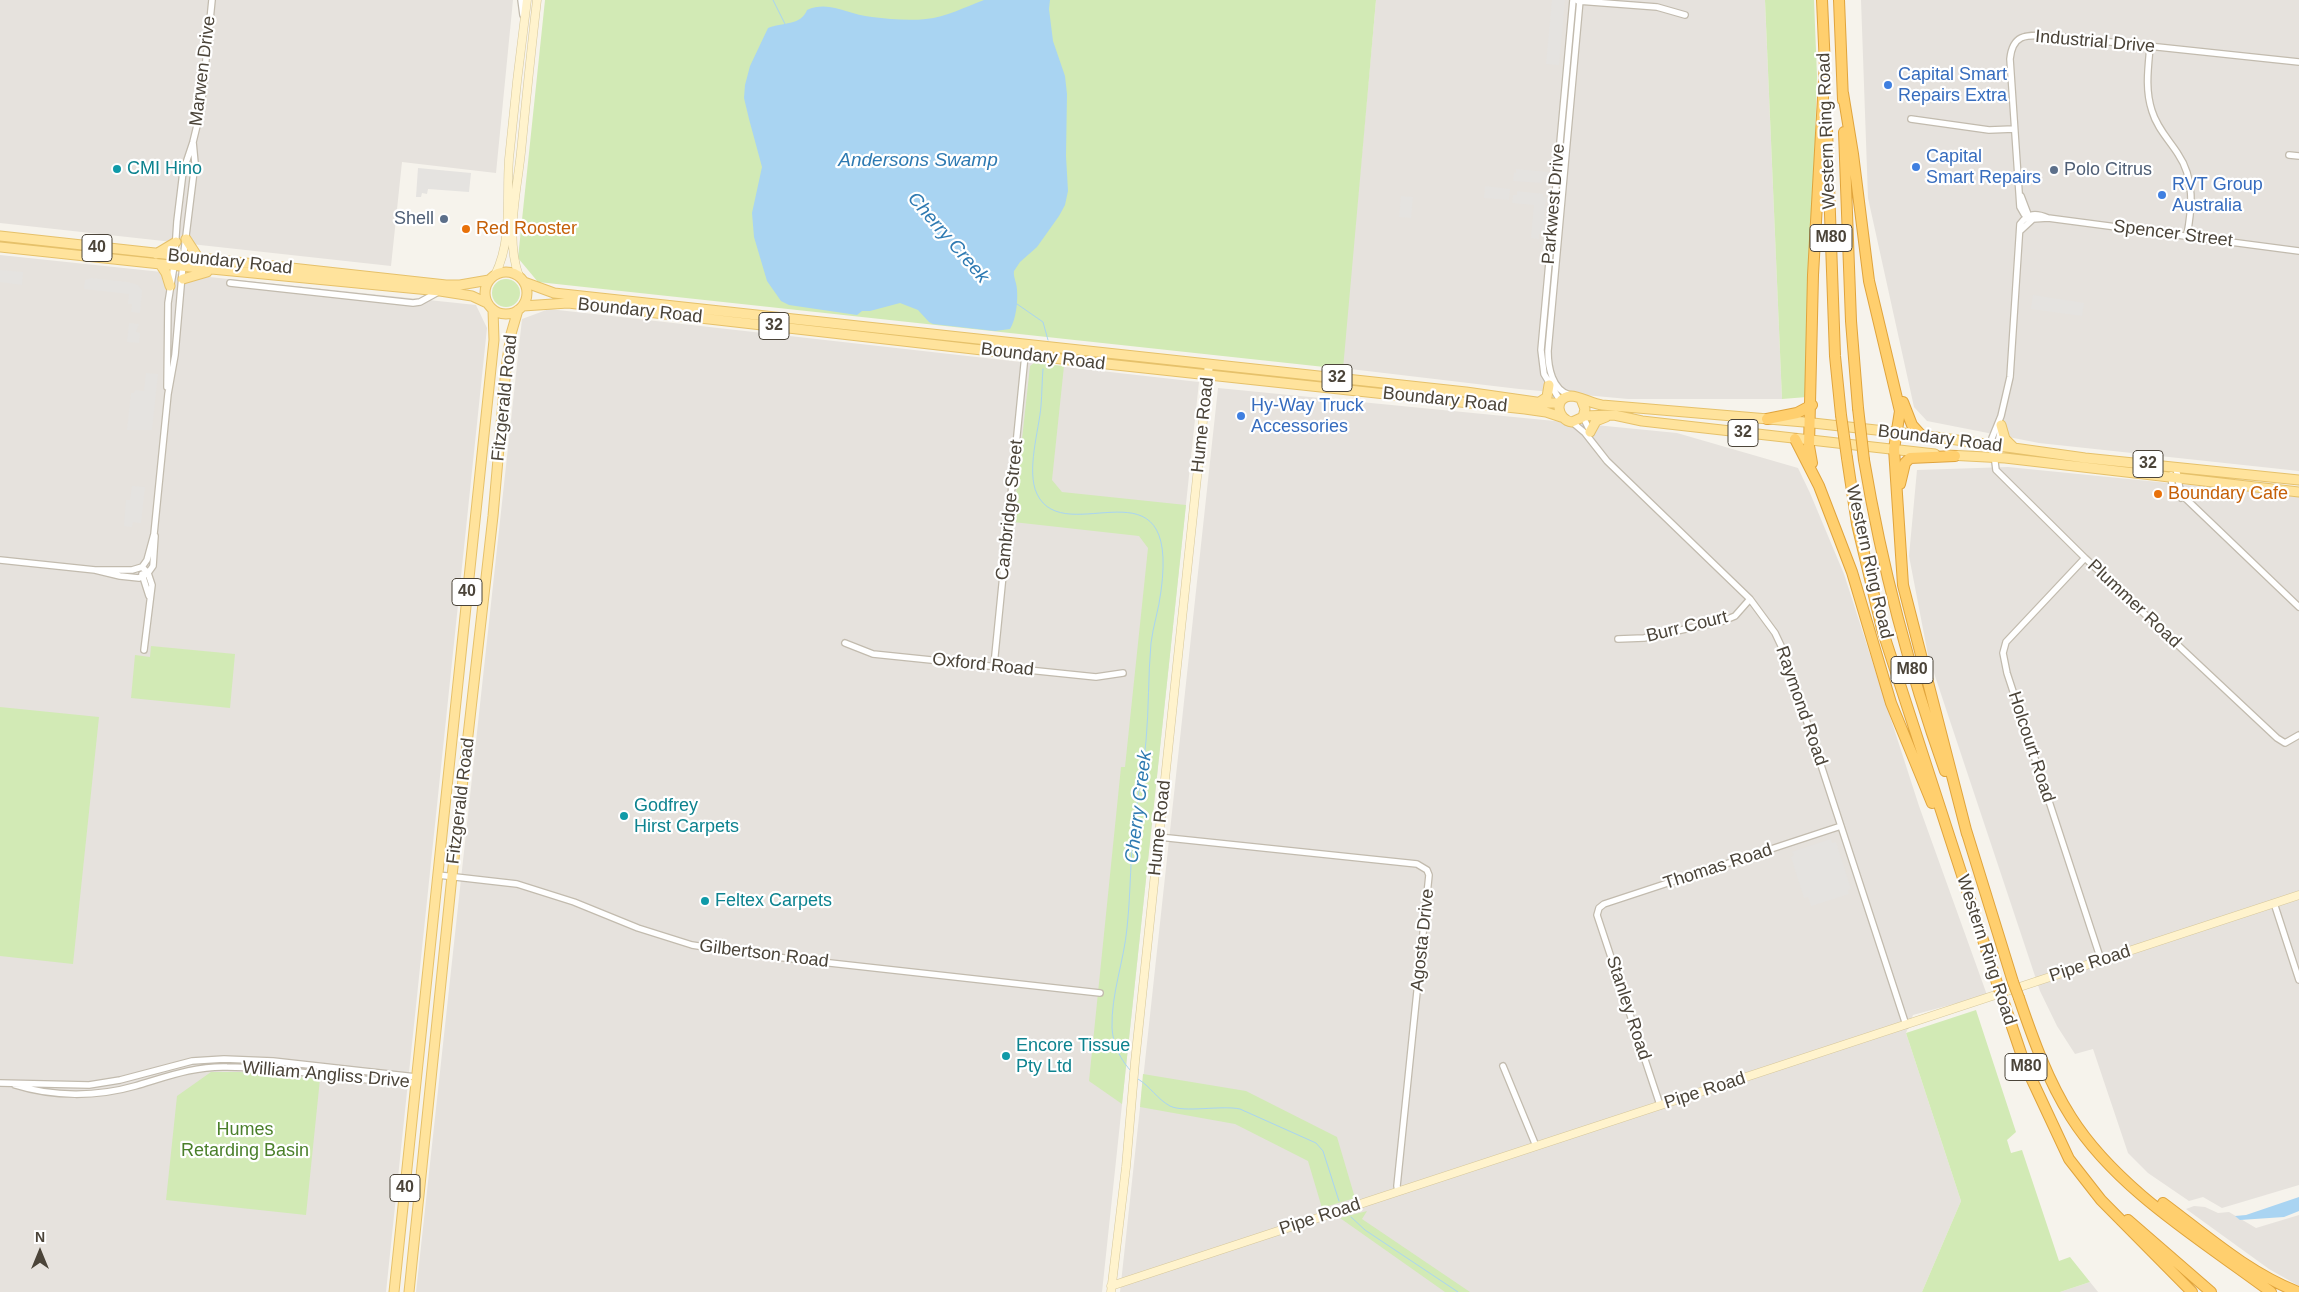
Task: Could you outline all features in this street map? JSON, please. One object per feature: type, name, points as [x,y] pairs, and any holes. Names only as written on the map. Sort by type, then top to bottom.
[{"type":"highway","name":"Western Ring Road","points":[[1822,0],[1835,356],[1841,415],[1857,524],[1882,629],[1956,859],[2025,1065],[2054,1128]]},
{"type":"highway","name":"Western Ring Road","points":[[1839,0],[1852,321],[1858,408],[1874,521],[1897,619],[2013,982],[2041,1057],[2071,1118]]},
{"type":"highway","points":[[1825,62],[1814,275],[1811,462],[1852,572],[1896,718],[1956,859]]},
{"type":"highway","points":[[1843,93],[1853,154],[1866,263],[1900,411],[1894,449],[1900,556],[1905,599],[1967,834]]},
{"type":"highway","points":[[1884,344],[1910,421],[1921,435]]},
{"type":"highway","points":[[1768,419],[1797,413],[1812,405]]},
{"type":"highway","points":[[1795,439],[1819,486]]},
{"type":"highway","points":[[1898,500],[1902,471],[1907,460],[1916,457],[1955,456]]},
{"type":"highway","points":[[2071,1118],[2116,1171],[2142,1195],[2216,1253],[2271,1292]]},
{"type":"highway","points":[[2071,1118],[2120,1168],[2154,1196],[2250,1268],[2298,1292]]},
{"type":"highway","points":[[2054,1128],[2070,1159],[2101,1200],[2192,1292]]},
{"type":"highway","points":[[2054,1128],[2073,1157],[2105,1197],[2210,1292]]},
{"type":"main road","name":"Boundary Road","points":[[0,236],[156,254],[179,262],[212,269],[440,291],[472,296],[490,306]]},
{"type":"main road","points":[[186,238],[199,259]]},
{"type":"main road","points":[[19,239],[20,249]]},
{"type":"main road","points":[[156,254],[176,242]]},
{"type":"main road","name":"Boundary Road","points":[[0,246],[160,264],[199,259],[446,285],[460,285],[492,278]]},
{"type":"main road","points":[[160,264],[166,273],[170,286]]},
{"type":"main road","points":[[183,279],[212,269]]},
{"type":"main road","name":"40","points":[[510,272],[522,279],[527,297],[521,308],[503,314],[490,306],[485,291],[492,278],[510,272]]},
{"type":"main road","name":"Boundary Road","points":[[522,279],[554,293],[1497,395],[1538,403],[1560,402]]},
{"type":"main road","name":"Boundary Road","points":[[521,308],[568,303],[1025,355],[1537,410],[1562,417]]},
{"type":"main road","name":"Fitzgerald Road","points":[[394,1292],[494,340],[490,306]]},
{"type":"main road","name":"Fitzgerald Road","points":[[409,1292],[452,876],[485,592],[506,368],[511,334],[521,308]]},
{"type":"main road","points":[[1025,355],[1026,344]]},
{"type":"main road","points":[[1538,403],[1547,396],[1549,385]]},
{"type":"main road","name":"Boundary Road","points":[[1576,398],[1602,405],[1896,432],[2085,458],[2299,480]]},
{"type":"main road","points":[[1576,398],[1585,406],[1583,417]]},
{"type":"main road","name":"32","points":[[1560,402],[1576,398]]},
{"type":"main road","points":[[1560,402],[1559,410],[1562,417]]},
{"type":"main road","name":"Boundary Road","points":[[1583,417],[1614,415],[1642,421],[1810,441],[1955,456],[1994,458],[2173,481]]},
{"type":"main road","points":[[1590,432],[1596,422],[1614,415]]},
{"type":"main road","name":"32","points":[[1562,417],[1572,422],[1583,417]]},
{"type":"main road","points":[[2001,421],[2005,439],[2015,448]]},
{"type":"main road","points":[[2173,481],[2190,480],[2299,492]]},
{"type":"main road","points":[[467,591],[485,592]]},
{"type":"main road","name":"William Angliss Drive","points":[[416,1080],[430,1081]]},
{"type":"street","name":"Marwen Drive","points":[[179,262],[176,242],[183,172],[201,109],[212,0]]},
{"type":"street","points":[[521,0],[524,22]]},
{"type":"street","points":[[492,278],[503,256],[507,236],[509,159],[527,0]]},
{"type":"street","points":[[522,279],[514,260],[515,208],[537,0]]},
{"type":"street","points":[[1573,0],[1657,8],[1685,15]]},
{"type":"street","name":"Parkwest Drive","points":[[1573,0],[1551,279],[1549,365],[1552,377],[1560,390],[1576,398]]},
{"type":"street","name":"Parkwest Drive","points":[[1560,402],[1549,385],[1541,360],[1580,0]]},
{"type":"street","name":"Industrial Drive","points":[[2028,218],[2020,207],[2014,129],[2010,59],[2012,46],[2015,41],[2022,37],[2054,36],[2299,62]]},
{"type":"street","points":[[2150,47],[2147,86],[2152,112],[2161,130],[2180,155],[2189,178],[2192,198],[2187,236]]},
{"type":"street","points":[[1911,119],[1989,130],[2014,129]]},
{"type":"street","name":"Marwen Drive","points":[[179,262],[186,238],[195,163],[193,142]]},
{"type":"street","points":[[2289,155],[2299,156]]},
{"type":"street","points":[[1994,458],[2011,368],[2020,231],[2028,218]]},
{"type":"street","name":"Spencer Street","points":[[2028,218],[2048,218],[2299,251]]},
{"type":"street","points":[[168,394],[172,376],[183,279],[179,262]]},
{"type":"street","points":[[95,570],[120,576],[142,577],[148,573],[154,562],[154,534],[168,394],[170,286],[179,262]]},
{"type":"street","name":"Boundary Road","points":[[257,274],[263,286]]},
{"type":"street","name":"Boundary Road","points":[[230,283],[413,303],[420,302],[440,291]]},
{"type":"street","points":[[168,317],[179,318]]},
{"type":"street","name":"Cambridge Street","points":[[994,665],[1025,355]]},
{"type":"street","name":"Hume Road","points":[[1111,1289],[1126,1167],[1135,1062],[1209,364]]},
{"type":"street","name":"Raymond Road","points":[[1583,417],[1596,448]]},
{"type":"street","points":[[1995,446],[1992,438],[2001,421]]},
{"type":"street","name":"Raymond Road","points":[[1572,422],[1585,433],[1607,461],[1750,599],[1775,633],[1784,652],[1906,1025]]},
{"type":"street","name":"Plummer Road","points":[[1994,458],[1994,467],[1998,474],[2277,738],[2285,743],[2299,735]]},
{"type":"street","points":[[2175,467],[2173,481],[2179,496],[2299,607]]},
{"type":"street","points":[[149,596],[142,577],[142,567],[147,560],[154,534]]},
{"type":"street","name":"Holcourt Road","points":[[2085,558],[2016,629],[2006,642],[2003,654],[2006,673],[2101,960]]},
{"type":"street","points":[[0,560],[95,570],[132,570],[142,567]]},
{"type":"street","points":[[142,567],[148,573],[152,585],[149,596],[144,650]]},
{"type":"street","name":"Burr Court","points":[[1618,639],[1644,638],[1723,621],[1735,616],[1750,599]]},
{"type":"street","name":"Oxford Road","points":[[845,643],[873,654],[1096,677],[1123,674]]},
{"type":"street","name":"Thomas Road","points":[[1597,911],[1604,904],[1841,826]]},
{"type":"street","name":"Agosta Drive","points":[[1159,837],[1417,864],[1427,870],[1429,876],[1398,1191]]},
{"type":"street","name":"Gilbertson Road","points":[[438,875],[517,884],[574,902],[638,928],[692,945],[749,954],[1100,993]]},
{"type":"street","name":"Pipe Road","points":[[1111,1289],[1398,1191],[2299,895]]},
{"type":"street","points":[[2274,904],[2299,980]]},
{"type":"street","name":"Stanley Road","points":[[1597,911],[1660,1105]]},
{"type":"street","name":"William Angliss Drive","points":[[0,1083],[88,1084],[134,1076],[207,1059],[272,1061],[376,1071],[416,1080]]},
{"type":"street","points":[[272,1061],[272,1069]]},
{"type":"street","points":[[1503,1066],[1536,1146]]},
{"type":"street","name":"William Angliss Drive","points":[[11,1084],[48,1092],[90,1093],[137,1085],[181,1072],[209,1067],[272,1069],[376,1080],[416,1080]]},
{"type":"street","points":[[376,1071],[376,1080]]},
{"type":"street","points":[[134,1076],[137,1085]]},
{"type":"street","points":[[88,1084],[90,1093]]},
{"type":"shaded area","points":[[0,0],[513,0],[496,173],[402,162],[391,266],[0,223]]},
{"type":"shaded area","points":[[1376,0],[1765,0],[1782,399],[1628,399],[1519,389],[1342,368]]},
{"type":"shaded area","points":[[1552,0],[1565,0],[1559,65],[1546,64]]},
{"type":"shaded area","points":[[1861,0],[2299,0],[2299,471],[2039,443],[1927,421],[1914,407],[1868,198]]},
{"type":"shaded area","points":[[418,168],[471,173],[469,192],[428,189],[427,194],[422,193],[421,197],[416,197]]},
{"type":"shaded area","points":[[1516,169],[1549,172],[1548,180],[1542,180],[1542,183],[1513,181]]},
{"type":"shaded area","points":[[1485,186],[1510,189],[1509,200],[1484,198]]},
{"type":"shaded area","points":[[1517,191],[1543,194],[1543,197],[1546,197],[1543,234],[1539,234],[1539,239],[1531,238],[1534,205],[1512,203],[1513,195],[1517,195]]},
{"type":"shaded area","points":[[1401,196],[1413,197],[1411,218],[1399,217]]},
{"type":"shaded area","points":[[0,255],[476,305],[487,328],[386,1292],[0,1292]]},
{"type":"shaded area","points":[[0,270],[23,272],[22,285],[0,282]]},
{"type":"shaded area","points":[[91,278],[138,285],[142,290],[140,313],[131,312],[132,304],[128,304],[129,294],[84,289],[85,280]]},
{"type":"shaded area","points":[[2033,295],[2084,303],[2082,316],[2031,309]]},
{"type":"shaded area","points":[[549,309],[1199,382],[1102,1292],[416,1292],[522,319]]},
{"type":"shaded area","points":[[129,323],[139,324],[136,332],[140,333],[139,343],[127,342]]},
{"type":"shaded area","points":[[146,373],[158,374],[152,430],[127,430],[131,393],[134,393],[135,390],[144,391]]},
{"type":"shaded area","points":[[1218,388],[1677,433],[1798,468],[1844,574],[1919,806],[1987,995],[1913,1015],[1906,1033],[1961,1201],[1922,1292],[1120,1292]]},
{"type":"shaded area","points":[[2008,467],[2299,496],[2299,1185],[2222,1208],[2203,1197],[2189,1201],[2148,1173],[2128,1153],[2093,1049],[2075,1054],[2057,1026],[2040,991],[1928,655],[1909,556],[1917,470]]},
{"type":"shaded area","points":[[132,486],[145,487],[141,523],[133,522],[132,527],[124,526],[126,500],[130,500]]},
{"type":"shaded area","points":[[1831,839],[1832,843],[1836,842],[1851,889],[1848,890],[1849,894],[1811,906],[1808,897],[1804,898],[1791,857],[1794,855],[1792,852]]},
{"type":"shaded area","points":[[2194,1206],[2205,1207],[2218,1213],[2229,1212],[2256,1228],[2299,1215],[2299,1286],[2269,1269],[2186,1209]]},
{"type":"shaded area","points":[[2090,1282],[2098,1292],[2060,1292]]},
{"type":"green space","points":[[545,0],[1376,0],[1343,369],[538,282],[518,258]]},
{"type":"green space","points":[[1765,0],[1814,0],[1817,76],[1807,397],[1782,399]]},
{"type":"green space","points":[[506,279],[516,283],[520,293],[516,303],[506,307],[496,303],[492,293],[496,283]]},
{"type":"green space","points":[[1034,363],[1064,366],[1052,480],[1062,492],[1186,505],[1122,1104],[1089,1081],[1121,767],[1125,767],[1148,548],[1139,536],[1013,522],[1030,366]]},
{"type":"green space","points":[[151,646],[235,654],[230,708],[131,698],[135,655],[150,657]]},
{"type":"green space","points":[[0,707],[99,717],[73,964],[0,956]]},
{"type":"green space","points":[[1976,1010],[2016,1132],[2007,1140],[2011,1153],[2022,1150],[2059,1261],[2070,1257],[2090,1282],[2060,1292],[1922,1292],[1961,1201],[1906,1033]]},
{"type":"green space","name":"Humes Retarding Basin","points":[[211,1072],[240,1072],[320,1079],[306,1215],[166,1200],[177,1096]]},
{"type":"green space","points":[[1143,1074],[1246,1091],[1337,1137],[1355,1198],[1322,1208],[1308,1161],[1235,1124],[1140,1107]]},
{"type":"green space","points":[[1367,1211],[1362,1219],[1470,1292],[1445,1292],[1340,1218]]},
{"type":"water","name":"Andersons Swamp","points":[[984,0],[1050,0],[1049,9],[1053,41],[1065,76],[1067,94],[1066,156],[1068,191],[1065,205],[1037,247],[1020,262],[1014,271],[1017,300],[1015,315],[1010,329],[995,331],[933,324],[918,310],[900,303],[870,311],[862,311],[857,315],[789,305],[781,301],[767,281],[754,237],[752,213],[762,167],[744,98],[750,66],[768,28],[796,21],[807,10],[815,7],[831,7],[863,16],[919,20],[941,16]]},
{"type":"water","points":[[2299,1197],[2299,1211],[2284,1217],[2240,1220],[2235,1216],[2246,1215]]},
{"type":"waterway","name":"Cherry Creek","points":[[773,0],[785,24]]},
{"type":"waterway","name":"Cherry Creek","points":[[1017,304],[1043,322],[1048,340]]},
{"type":"waterway","name":"Cherry Creek","points":[[1043,369],[1041,406],[1033,462],[1034,485],[1037,494],[1051,509],[1071,514],[1117,512],[1137,515],[1154,525],[1162,549],[1161,591],[1151,643],[1146,741],[1133,832],[1127,928],[1112,1015],[1112,1028],[1116,1046],[1124,1063],[1132,1072]]},
{"type":"waterway","name":"Cherry Creek","points":[[1138,1079],[1170,1106],[1184,1109],[1240,1109],[1316,1143],[1323,1151],[1339,1201]]},
{"type":"waterway","name":"Cherry Creek","points":[[1351,1217],[1365,1230],[1458,1292]]},
{"type":"place","name":"Capital Smart Repairs Extra","points":[[1888,85]]},
{"type":"place","name":"Capital Smart Repairs","points":[[1916,167]]},
{"type":"place","name":"CMI Hino","points":[[117,169]]},
{"type":"place","name":"Polo Citrus","points":[[2054,170]]},
{"type":"place","name":"RVT Group Australia","points":[[2162,195]]},
{"type":"place","name":"Shell","points":[[444,219]]},
{"type":"place","name":"Red Rooster","points":[[466,229]]},
{"type":"place","name":"Hy-Way Truck Accessories","points":[[1241,416]]},
{"type":"place","name":"Boundary Cafe","points":[[2158,494]]},
{"type":"place","name":"Godfrey Hirst Carpets","points":[[624,816]]},
{"type":"place","name":"Feltex Carpets","points":[[705,901]]},
{"type":"place","name":"Encore Tissue Pty Ltd","points":[[1006,1056]]}]
